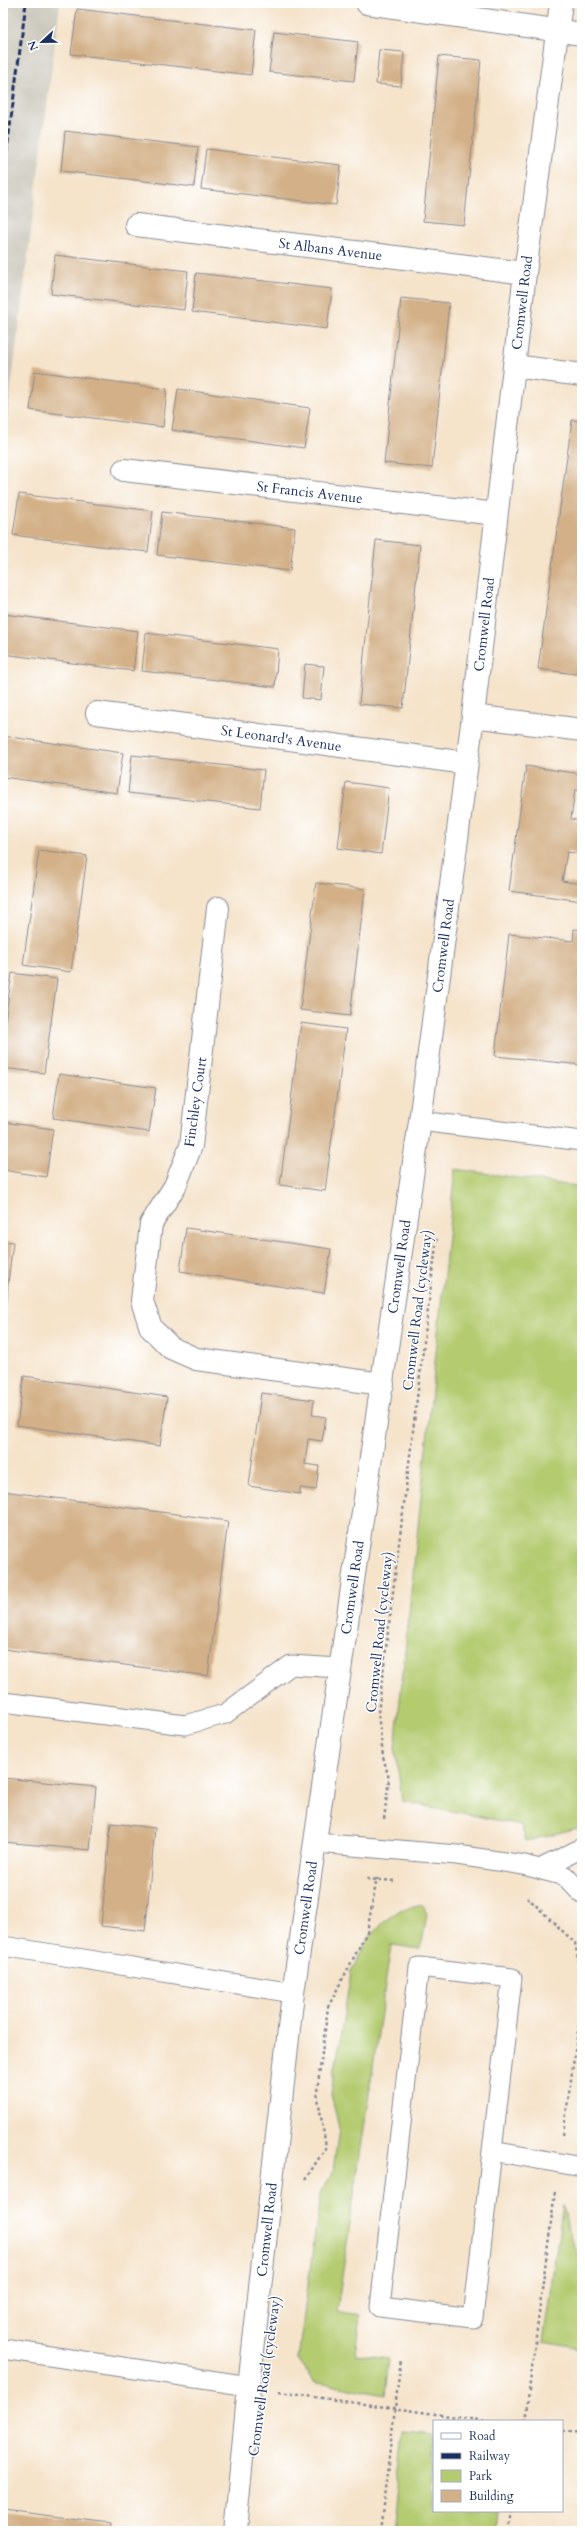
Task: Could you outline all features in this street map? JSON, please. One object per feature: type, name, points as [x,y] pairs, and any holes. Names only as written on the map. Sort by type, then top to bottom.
[{"type":"street","points":[[367,3],[582,34]]},
{"type":"street","name":"Cromwell Road","points":[[236,2531],[249,2386],[293,1993],[317,1843],[339,1668],[383,1384],[420,1121],[473,716],[525,274],[561,3]]},
{"type":"street","name":"St Albans Avenue","points":[[136,225],[525,274]]},
{"type":"street","points":[[514,366],[582,375]]},
{"type":"street","name":"St Francis Avenue","points":[[124,470],[496,514]]},
{"type":"street","name":"St Leonard's Avenue","points":[[97,713],[466,763]]},
{"type":"street","points":[[473,716],[582,730]]},
{"type":"street","name":"Finchley Court","points":[[218,908],[191,1146],[175,1186],[151,1224],[142,1301],[151,1328],[171,1348],[196,1359],[383,1384]]},
{"type":"lane","points":[[420,1121],[582,1141]]},
{"type":"lane","points":[[3,1702],[185,1725],[225,1714],[292,1665],[339,1668]]},
{"type":"lane","points":[[317,1843],[457,1855],[540,1869],[565,1876],[582,1894]]},
{"type":"lane","points":[[540,1869],[582,1848]]},
{"type":"lane","points":[[3,1946],[293,1993]]},
{"type":"lane","points":[[420,1967],[512,1978],[492,2151],[473,2318],[380,2307],[420,1967]]},
{"type":"lane","points":[[492,2151],[582,2167]]},
{"type":"lane","points":[[3,2349],[249,2386]]},
{"type":"path","name":"Cromwell Road (cycleway)","points":[[303,2183],[326,2147],[317,2092],[328,2007],[367,1932],[377,1880],[389,1779],[383,1756],[378,1713],[437,1234]]},
{"type":"path","points":[[363,1878],[399,1882]]},
{"type":"path","points":[[522,1893],[575,1943],[582,1981]]},
{"type":"path","points":[[526,2420],[559,2162],[582,2003]]},
{"type":"path","points":[[380,2531],[401,2359]]},
{"type":"path","points":[[249,2386],[479,2420]]},
{"type":"path","points":[[563,2431],[582,2432]]},
{"type":"path","points":[[508,2531],[511,2512]]},
{"type":"shaded area","points":[[3,3],[60,3],[3,451]]},
{"type":"green space","points":[[455,1169],[582,1187],[582,1827],[526,1841],[521,1825],[402,1801],[395,1748]]},
{"type":"green space","points":[[423,1905],[427,1914],[421,1949],[391,1945],[337,2311],[360,2315],[355,2354],[389,2358],[385,2395],[314,2381],[298,2359],[320,2196],[333,2172],[339,2128],[331,2094],[351,1972],[367,1940],[383,1922],[400,1910]]},
{"type":"green space","points":[[563,2204],[568,2231],[582,2263],[582,2349],[543,2342]]},
{"type":"green space","points":[[404,2431],[433,2434],[433,2512],[500,2512],[498,2531],[393,2531]]},
{"type":"building","points":[[77,9],[256,30],[251,75],[71,54]]},
{"type":"building","points":[[274,32],[358,42],[354,81],[269,72]]},
{"type":"building","points":[[379,50],[404,52],[401,86],[376,84]]},
{"type":"building","points":[[439,56],[481,60],[464,225],[423,221]]},
{"type":"building","points":[[65,131],[198,147],[194,187],[61,171]]},
{"type":"building","points":[[206,149],[341,165],[336,205],[201,189]]},
{"type":"building","points":[[55,255],[188,271],[184,310],[51,294]]},
{"type":"building","points":[[196,273],[332,289],[327,329],[192,312]]},
{"type":"building","points":[[401,298],[449,303],[432,468],[384,463]]},
{"type":"building","points":[[35,371],[167,389],[163,427],[30,410]]},
{"type":"building","points":[[178,389],[310,408],[304,448],[172,430]]},
{"type":"building","points":[[572,420],[582,421],[582,675],[538,669]]},
{"type":"building","points":[[19,494],[153,511],[148,552],[13,535]]},
{"type":"building","points":[[162,512],[295,528],[290,571],[157,555]]},
{"type":"building","points":[[376,540],[420,545],[403,708],[359,704]]},
{"type":"building","points":[[3,614],[138,631],[133,671],[3,654]]},
{"type":"building","points":[[146,633],[278,649],[275,687],[142,671]]},
{"type":"building","points":[[305,664],[324,666],[321,700],[302,698]]},
{"type":"building","points":[[3,736],[123,753],[117,793],[3,777]]},
{"type":"building","points":[[132,755],[264,770],[260,808],[128,793]]},
{"type":"building","points":[[526,766],[582,774],[582,791],[575,790],[571,819],[582,821],[582,854],[567,852],[562,881],[582,884],[582,901],[509,891]]},
{"type":"building","points":[[346,782],[389,788],[381,854],[338,848]]},
{"type":"building","points":[[39,850],[87,856],[71,972],[23,965]]},
{"type":"building","points":[[316,883],[365,889],[350,1016],[300,1010]]},
{"type":"building","points":[[574,929],[582,930],[582,1065],[495,1056],[509,934],[573,941]]},
{"type":"building","points":[[12,973],[57,979],[44,1073],[3,1068],[3,1035]]},
{"type":"building","points":[[301,1023],[346,1029],[325,1191],[280,1185]]},
{"type":"building","points":[[59,1074],[156,1088],[149,1132],[53,1118]]},
{"type":"building","points":[[3,1122],[53,1129],[46,1177],[3,1170]]},
{"type":"building","points":[[186,1228],[331,1249],[324,1293],[180,1271]]},
{"type":"building","points":[[3,1241],[13,1242],[4,1316],[3,1316]]},
{"type":"building","points":[[24,1376],[167,1397],[160,1446],[17,1425]]},
{"type":"building","points":[[261,1393],[314,1400],[312,1415],[326,1417],[322,1441],[308,1439],[305,1464],[319,1466],[316,1490],[300,1488],[300,1494],[249,1486]]},
{"type":"building","points":[[3,1491],[228,1521],[208,1676],[3,1649]]},
{"type":"building","points":[[3,1778],[96,1787],[90,1850],[3,1842]]},
{"type":"building","points":[[111,1823],[155,1828],[145,1931],[101,1926]]},
{"type":"building","points":[[3,2510],[111,2523],[110,2531],[3,2531]]},
{"type":"railway","points":[[3,21],[5,3]]},
{"type":"railway","points":[[3,180],[26,3]]}]
